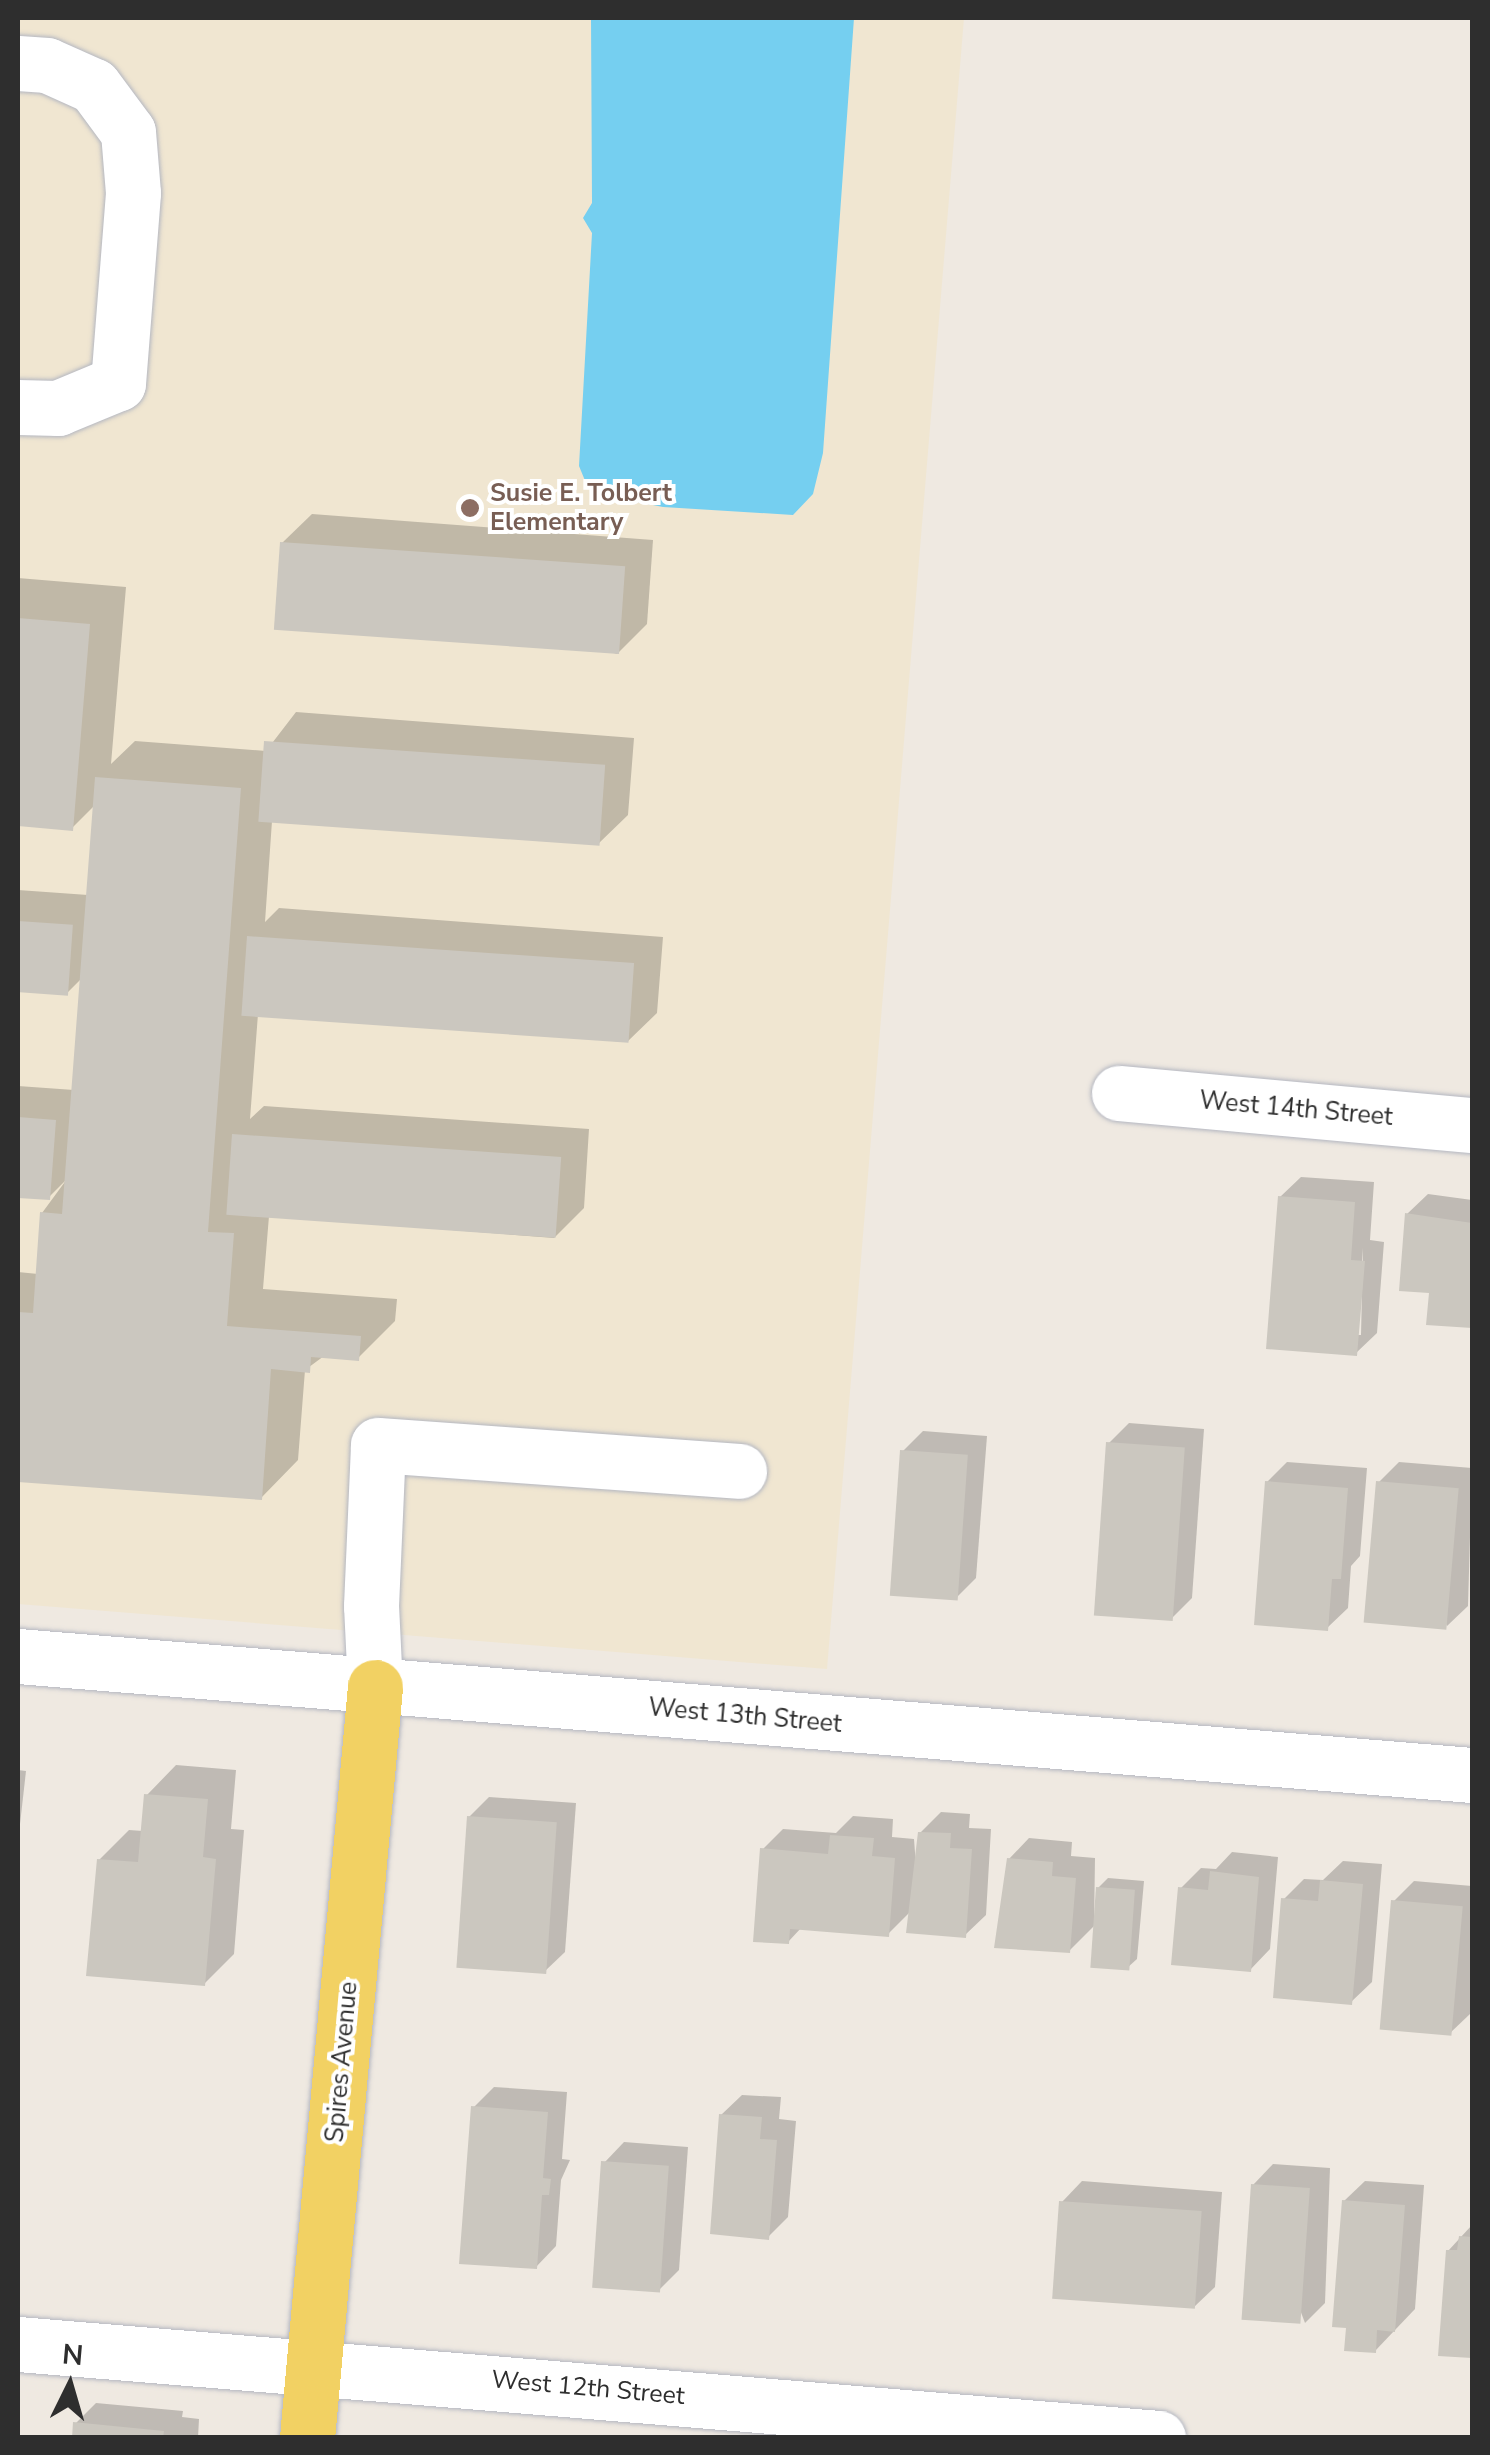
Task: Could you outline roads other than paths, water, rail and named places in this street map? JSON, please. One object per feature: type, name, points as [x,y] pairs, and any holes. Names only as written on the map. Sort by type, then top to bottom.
[{"type":"main road","name":"Spires Avenue","points":[[307,2438],[375,1687]]},
{"type":"street","points":[[18,63],[47,65],[94,86],[128,132],[133,193],[118,383],[58,408],[18,407]]},
{"type":"street","name":"West 14th Street","points":[[1119,1092],[1472,1125]]},
{"type":"street","points":[[375,1687],[371,1606],[378,1445],[740,1471]]},
{"type":"street","name":"West 13th Street","points":[[18,1656],[1472,1774]]},
{"type":"street","name":"West 12th Street","points":[[18,2344],[314,2364],[1158,2438]]},
{"type":"water","points":[[591,18],[854,18],[823,453],[813,494],[793,515],[663,507],[608,496],[586,483],[579,466],[592,233],[583,218],[592,203]]},
{"type":"place","name":"Susie E. Tolbert Elementary","points":[[470,508]]}]
